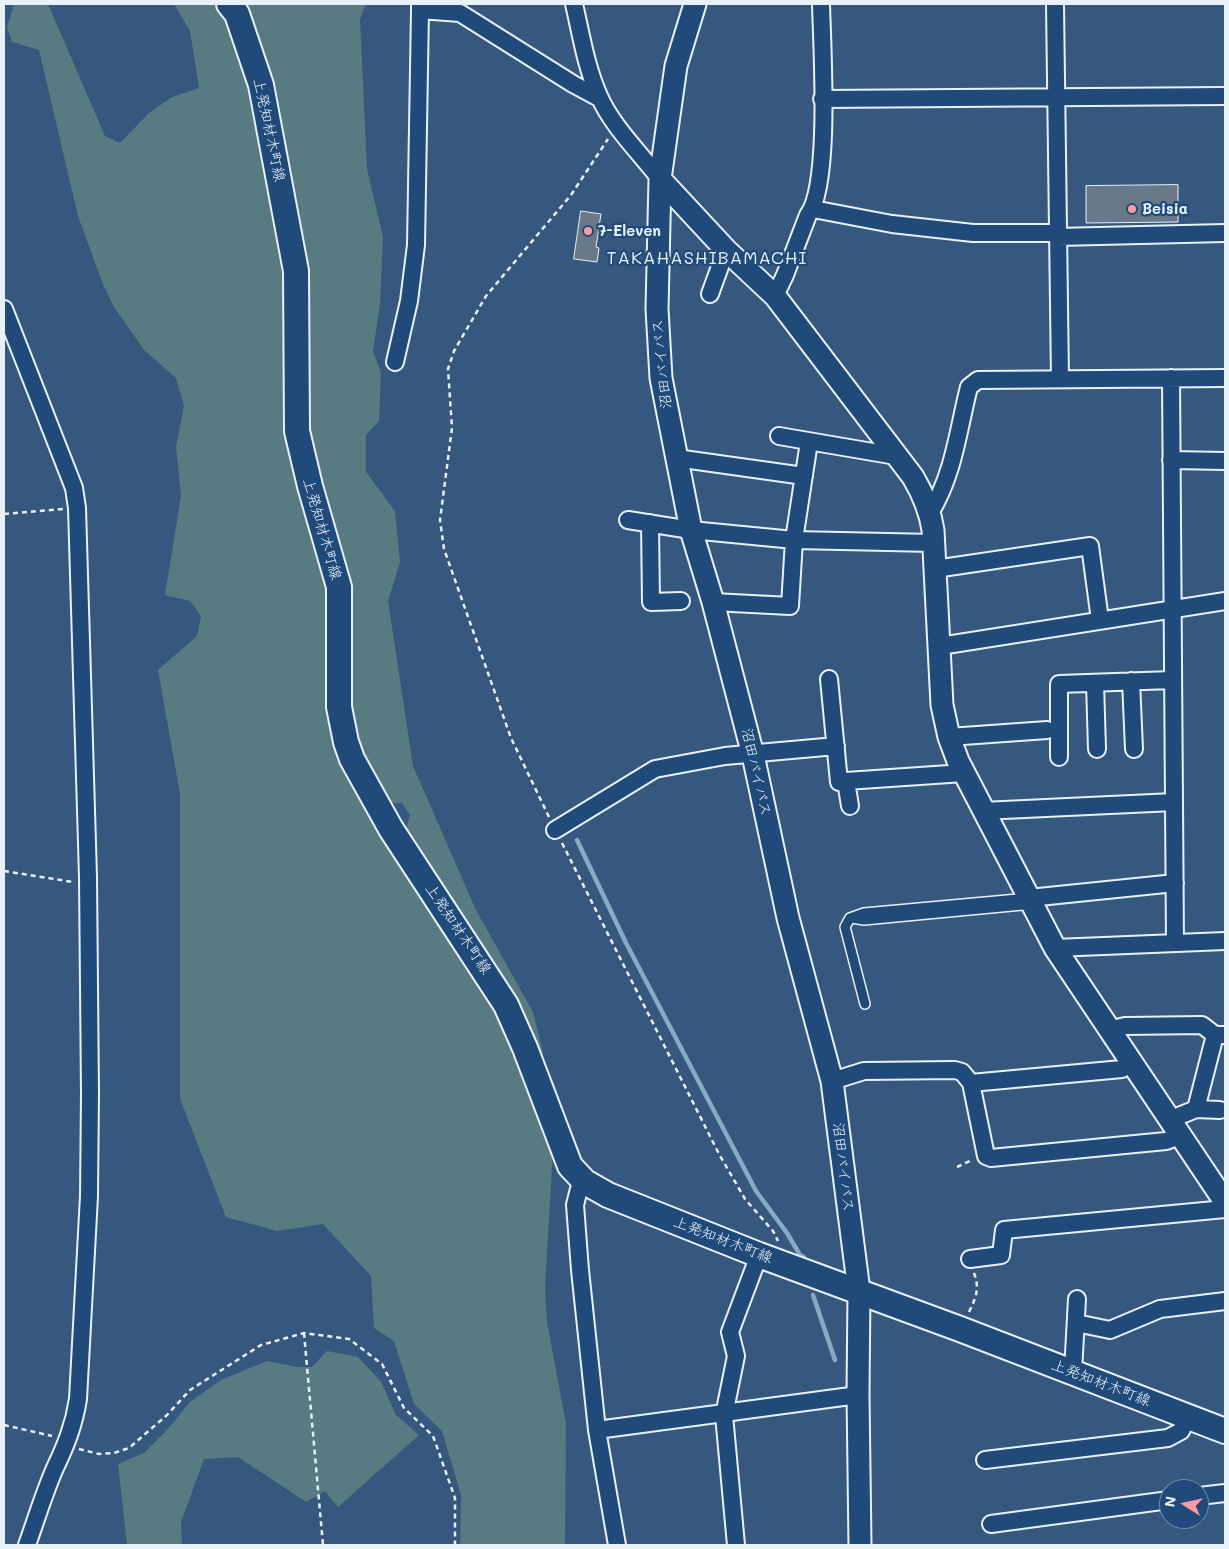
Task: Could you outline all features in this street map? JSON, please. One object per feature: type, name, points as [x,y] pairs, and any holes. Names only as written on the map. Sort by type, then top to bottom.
[{"type":"main road","name":"上発知材木町線","points":[[229,4],[237,14],[261,85],[296,271],[297,431],[338,587],[339,707],[346,742],[352,759],[391,829],[506,1005],[525,1048],[563,1153],[576,1174],[585,1182],[608,1195],[759,1255],[786,1263],[1225,1431]]},
{"type":"street","points":[[574,4],[590,74],[599,98],[618,125],[660,179],[726,250],[775,296],[913,477],[930,513],[934,543],[942,705],[949,737],[964,773],[982,811],[1055,948],[1225,1202]]},
{"type":"street","name":"沼田バイパス","points":[[695,4],[676,66],[660,179],[657,240],[658,338],[661,378],[691,530],[713,602],[753,755],[788,918],[832,1081],[859,1291],[860,1545]]},
{"type":"street","points":[[775,296],[786,275],[808,215],[813,209],[822,169],[821,4]]},
{"type":"street","points":[[1055,4],[1060,379]]},
{"type":"street","points":[[395,362],[409,301],[416,245],[420,7],[460,13],[599,98]]},
{"type":"street","points":[[822,99],[1225,96]]},
{"type":"street","points":[[813,209],[892,224],[973,233],[1057,235],[1225,233]]},
{"type":"street","points":[[710,294],[726,250]]},
{"type":"street","points":[[4,309],[74,488],[77,508],[88,877],[89,1196],[78,1399],[68,1443],[55,1469],[27,1545]]},
{"type":"street","points":[[1171,378],[1175,943]]},
{"type":"street","points":[[930,513],[940,497],[956,451],[969,387],[978,380],[1225,378]]},
{"type":"street","points":[[779,436],[896,456]]},
{"type":"street","points":[[713,602],[790,606],[794,540],[809,442]]},
{"type":"street","points":[[676,458],[804,476]]},
{"type":"street","points":[[1171,460],[1225,461]]},
{"type":"street","points":[[628,520],[691,530],[794,540],[934,543]]},
{"type":"street","points":[[650,523],[651,602],[681,601]]},
{"type":"street","points":[[935,569],[1090,546],[1100,620]]},
{"type":"street","points":[[940,646],[1225,601]]},
{"type":"street","points":[[829,679],[839,782],[964,773]]},
{"type":"street","points":[[1059,757],[1058,684],[1172,680]]},
{"type":"street","points":[[1131,681],[1134,749]]},
{"type":"street","points":[[1095,683],[1097,748]]},
{"type":"street","points":[[949,737],[1047,730]]},
{"type":"street","points":[[555,830],[654,770],[725,756],[753,755],[836,746]]},
{"type":"street","points":[[846,781],[850,806]]},
{"type":"street","points":[[982,811],[1174,802]]},
{"type":"street","points":[[1031,901],[1175,883]]},
{"type":"street","points":[[1055,948],[1225,941]]},
{"type":"street","points":[[832,1081],[864,1071],[955,1070],[962,1072],[971,1083],[986,1156],[988,1158],[1166,1141],[1175,1128],[1196,1109],[1220,1035],[1202,1025],[1125,1026],[1109,1030]]},
{"type":"street","points":[[971,1083],[1122,1069],[1130,1061]]},
{"type":"street","points":[[1196,1109],[1220,1110]]},
{"type":"street","points":[[585,1182],[579,1189],[575,1205],[597,1430],[617,1545]]},
{"type":"street","points":[[970,1259],[1001,1255],[1004,1230],[1225,1209]]},
{"type":"street","points":[[736,1545],[724,1414],[736,1356],[730,1332],[759,1255]]},
{"type":"street","points":[[1073,1372],[1077,1299]]},
{"type":"street","points":[[1076,1323],[1110,1330],[1160,1309],[1225,1301]]},
{"type":"street","points":[[597,1430],[858,1395]]},
{"type":"street","points":[[985,1460],[1168,1438],[1181,1431],[1188,1417]]},
{"type":"street","points":[[1209,1495],[1225,1493]]},
{"type":"street","points":[[991,1524],[1159,1501]]},
{"type":"lane","points":[[865,1004],[845,927],[850,918],[864,920],[1031,901]]},
{"type":"path","points":[[618,125],[571,195],[486,296],[465,329],[454,351],[448,369],[452,428],[440,520],[444,549],[511,738],[555,830],[688,1096],[745,1199],[773,1231],[786,1263]]},
{"type":"path","points":[[4,514],[77,508]]},
{"type":"path","points":[[4,872],[78,882],[88,877]]},
{"type":"path","points":[[960,1329],[977,1296],[979,1286],[970,1259]]},
{"type":"path","points":[[304,1332],[323,1545]]},
{"type":"path","points":[[4,1425],[99,1454],[114,1453],[129,1448],[203,1380],[261,1345],[304,1332],[349,1339],[382,1364],[404,1408],[433,1436],[455,1498],[455,1545]]},
{"type":"green space","points":[[14,4],[48,4],[105,136],[120,143],[149,113],[172,97],[199,88],[190,31],[174,4],[219,4],[229,17],[255,89],[288,275],[330,590],[328,700],[333,744],[354,788],[490,1000],[553,1151],[545,1286],[547,1322],[566,1424],[565,1545],[460,1545],[461,1495],[442,1431],[414,1404],[394,1341],[374,1328],[371,1276],[323,1224],[277,1231],[226,1217],[180,1099],[180,794],[158,670],[197,636],[201,616],[190,601],[165,595],[181,496],[176,446],[184,406],[176,378],[144,350],[114,307],[102,282],[78,216],[39,50],[12,42],[7,27]]},
{"type":"green space","points":[[238,4],[366,4],[360,19],[367,169],[383,237],[380,304],[373,351],[381,373],[379,421],[366,435],[366,472],[395,511],[400,562],[388,601],[413,766],[476,910],[533,1012],[543,1053],[541,1068],[405,833],[410,815],[402,803],[384,803],[368,777],[346,713],[328,520],[322,483],[309,452],[310,397]]},
{"type":"green space","points":[[327,1351],[358,1357],[381,1382],[396,1415],[419,1435],[338,1507],[325,1491],[306,1502],[238,1457],[204,1459],[181,1522],[182,1545],[127,1545],[118,1464],[144,1453],[168,1429],[190,1402],[221,1380],[267,1361],[297,1367],[312,1367]]},
{"type":"building","name":"Beisia","points":[[1178,185],[1178,222],[1086,223],[1086,186]]},
{"type":"building","name":"7-Eleven","points":[[581,211],[601,214],[596,247],[599,248],[597,262],[574,259]]},
{"type":"waterway","points":[[577,840],[626,943],[756,1191],[787,1233],[800,1255],[804,1257]]},
{"type":"waterway","points":[[813,1295],[835,1360]]},
{"type":"place","name":"Beisia","points":[[1132,209]]},
{"type":"place","name":"7-Eleven","points":[[588,231]]},
{"type":"district","name":"TAKAHASHIBAMACHI","points":[[707,258]]}]
